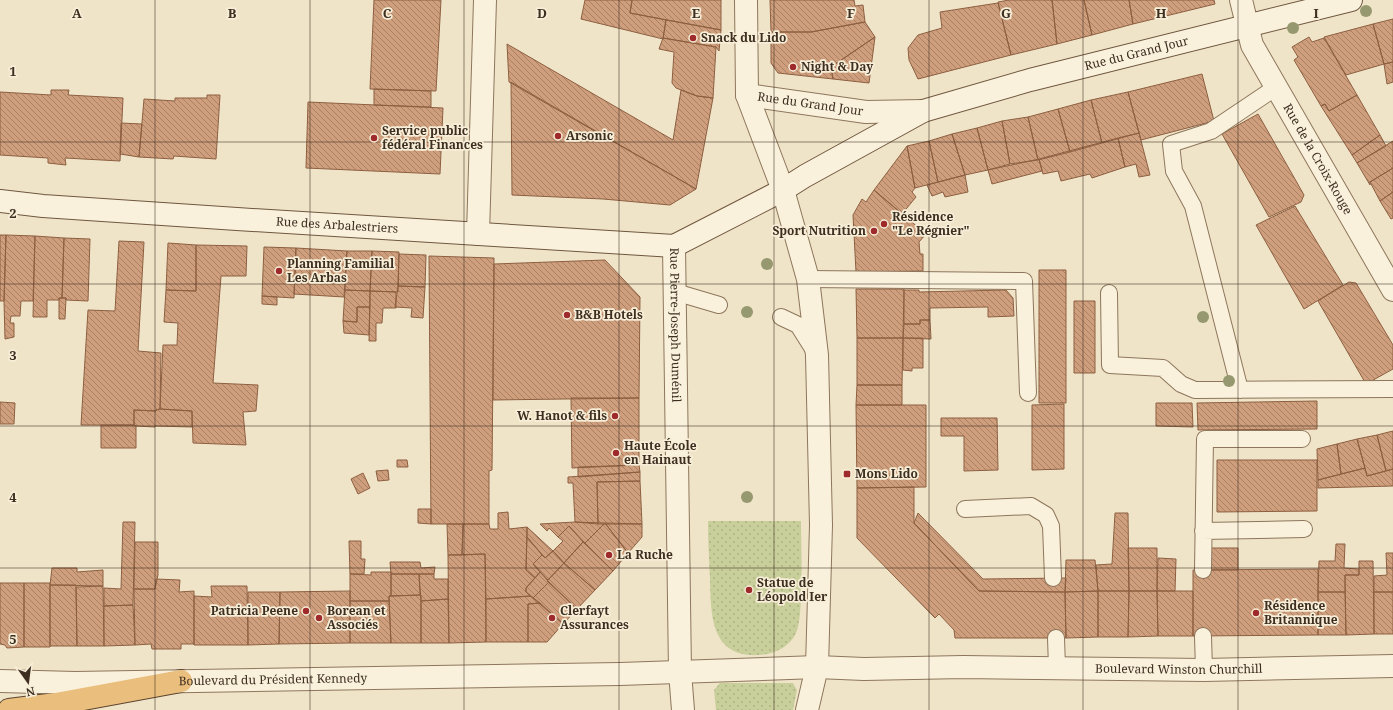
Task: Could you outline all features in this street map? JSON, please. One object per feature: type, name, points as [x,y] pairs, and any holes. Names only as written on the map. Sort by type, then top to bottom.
[{"type":"highway","points":[[9,710],[56,704],[181,681]]},
{"type":"street","points":[[478,234],[485,0]]},
{"type":"street","points":[[746,0],[747,96],[783,190],[808,279],[817,355],[821,525],[816,667],[807,710]]},
{"type":"street","name":"Rue de la Croix-Rouge","points":[[1240,0],[1252,45],[1275,88],[1393,290]]},
{"type":"street","name":"Rue du Grand Jour","points":[[783,190],[805,176],[923,111],[1030,80],[1351,0]]},
{"type":"street","name":"Rue du Grand Jour","points":[[747,96],[866,112],[923,111]]},
{"type":"street","name":"Rue Pierre-Joseph Duménil","points":[[683,710],[680,672],[674,246],[783,190]]},
{"type":"street","name":"Rue des Arbalestriers","points":[[0,201],[43,206],[237,220],[621,241],[674,246]]},
{"type":"street","name":"Boulevard Winston Churchill","points":[[816,667],[864,669],[964,666],[1204,670],[1393,666]]},
{"type":"street","name":"Boulevard du Président Kennedy","points":[[0,681],[75,683],[680,672],[816,667]]},
{"type":"lane","points":[[1240,390],[1193,206],[1174,171],[1171,144],[1211,131],[1275,88]]},
{"type":"lane","points":[[808,279],[1024,281],[1028,393]]},
{"type":"lane","points":[[675,292],[719,305]]},
{"type":"lane","points":[[1110,293],[1110,365],[1163,368],[1181,384],[1195,390],[1393,389]]},
{"type":"lane","points":[[781,317],[798,325],[817,355]]},
{"type":"lane","points":[[1203,570],[1202,531],[1205,439],[1302,439]]},
{"type":"lane","points":[[965,509],[1031,506],[1046,515],[1051,526],[1053,578]]},
{"type":"lane","points":[[1202,531],[1304,528]]},
{"type":"lane","points":[[1203,636],[1204,670]]},
{"type":"lane","points":[[1056,638],[1057,667]]},
{"type":"green space","points":[[708,521],[801,521],[802,562],[799,625],[796,633],[789,643],[775,652],[759,655],[743,654],[731,649],[722,642],[716,631],[711,606]]},
{"type":"green space","points":[[720,683],[793,683],[797,690],[793,710],[716,710],[714,690]]},
{"type":"building","points":[[374,0],[441,0],[436,91],[370,89]]},
{"type":"building","points":[[585,0],[632,0],[630,13],[666,20],[663,39],[581,19]]},
{"type":"building","points":[[632,0],[721,0],[721,30],[630,13]]},
{"type":"building","points":[[770,0],[854,0],[855,6],[863,5],[865,22],[811,32],[771,32]]},
{"type":"building","points":[[1009,0],[1052,0],[1057,44],[1011,55],[998,2]]},
{"type":"building","points":[[1052,0],[1084,0],[1092,35],[1057,44]]},
{"type":"building","points":[[1084,0],[1129,0],[1133,24],[1092,35]]},
{"type":"building","points":[[1129,0],[1214,0],[1215,4],[1133,24]]},
{"type":"building","points":[[998,3],[1011,55],[918,79],[909,60],[908,48],[918,35],[942,28],[940,12]]},
{"type":"building","points":[[1393,19],[1393,62],[1384,64],[1373,24]]},
{"type":"building","points":[[666,20],[721,30],[719,51],[716,47],[663,38]]},
{"type":"building","points":[[865,22],[875,37],[831,67],[833,79],[778,73],[771,63],[771,32],[811,32]]},
{"type":"building","points":[[1373,24],[1384,64],[1346,75],[1324,37]]},
{"type":"building","points":[[875,37],[869,83],[833,79],[831,67]]},
{"type":"building","points":[[1309,37],[1312,42],[1324,38],[1357,95],[1329,111],[1325,104],[1321,106],[1294,60],[1298,57],[1292,47]]},
{"type":"building","points":[[663,38],[716,47],[713,98],[697,96],[676,88],[672,83],[674,52],[659,49]]},
{"type":"building","points":[[507,44],[673,140],[681,90],[697,96],[713,98],[696,189],[509,82]]},
{"type":"building","points":[[1393,62],[1393,82],[1387,84],[1384,64]]},
{"type":"building","points":[[1202,74],[1214,121],[1141,140],[1128,92]]},
{"type":"building","name":"Arsonic","points":[[511,82],[696,189],[670,205],[603,199],[512,195]]},
{"type":"building","points":[[374,89],[431,91],[431,107],[374,105]]},
{"type":"building","points":[[51,90],[69,90],[68,95],[123,98],[120,161],[65,158],[66,165],[48,163],[48,158],[0,155],[0,92],[51,95]]},
{"type":"building","points":[[1128,92],[1139,133],[1102,143],[1091,100]]},
{"type":"building","points":[[207,95],[220,95],[216,159],[174,156],[173,159],[139,157],[144,99],[175,101],[175,98],[207,98]]},
{"type":"building","points":[[1357,95],[1380,135],[1352,155],[1321,106],[1325,104],[1329,111]]},
{"type":"building","points":[[1091,100],[1102,143],[1070,152],[1058,109]]},
{"type":"building","name":"Service public fédéral Finances","points":[[308,102],[443,108],[440,174],[306,168]]},
{"type":"building","points":[[1058,109],[1070,152],[1038,160],[1028,117]]},
{"type":"building","points":[[1258,114],[1304,195],[1301,202],[1269,217],[1222,134]]},
{"type":"building","points":[[1028,117],[1038,160],[1010,164],[1002,121]]},
{"type":"building","points":[[1002,121],[1010,164],[988,170],[977,128]]},
{"type":"building","points":[[121,123],[142,124],[139,157],[120,154]]},
{"type":"building","points":[[977,128],[988,170],[965,175],[952,134]]},
{"type":"building","points":[[1139,133],[1150,175],[1139,177],[1136,164],[1125,167],[1118,138]]},
{"type":"building","points":[[952,134],[965,175],[938,182],[929,141]]},
{"type":"building","points":[[1380,135],[1386,146],[1357,163],[1352,155]]},
{"type":"building","points":[[1118,138],[1125,167],[1092,178],[1090,174],[1061,181],[1058,171],[1043,174],[1039,159]]},
{"type":"building","points":[[929,141],[938,182],[915,188],[907,146]]},
{"type":"building","points":[[1393,141],[1393,168],[1370,182],[1370,185],[1357,163]]},
{"type":"building","points":[[907,146],[915,188],[912,192],[916,197],[902,214],[874,190]]},
{"type":"building","points":[[1039,159],[1042,171],[992,184],[988,170]]},
{"type":"building","points":[[1393,168],[1393,192],[1380,201],[1370,182]]},
{"type":"building","points":[[965,175],[968,192],[945,197],[943,192],[932,196],[927,185]]},
{"type":"building","name":"Résidence \"Le Régnier\"","points":[[874,190],[926,234],[919,242],[920,254],[923,254],[923,271],[856,272],[853,215],[862,199],[866,202]]},
{"type":"building","points":[[1393,192],[1393,218],[1391,219],[1380,201]]},
{"type":"building","points":[[1295,206],[1343,285],[1304,309],[1256,225]]},
{"type":"building","points":[[0,235],[6,235],[4,301],[0,301]]},
{"type":"building","points":[[6,235],[35,236],[33,301],[21,301],[20,316],[11,316],[10,323],[14,323],[14,337],[5,339],[4,301]]},
{"type":"building","points":[[35,236],[64,238],[62,298],[59,298],[59,300],[47,300],[47,317],[33,317]]},
{"type":"building","points":[[64,238],[90,239],[88,301],[66,300],[66,298],[62,298]]},
{"type":"building","points":[[119,241],[144,242],[138,351],[161,353],[160,409],[156,411],[134,410],[134,425],[81,425],[88,310],[115,311]]},
{"type":"building","points":[[168,243],[196,245],[196,291],[166,290]]},
{"type":"building","points":[[196,245],[247,246],[246,276],[221,276],[213,383],[258,385],[256,411],[243,412],[246,445],[193,443],[192,411],[160,409],[163,345],[177,345],[178,323],[164,322],[166,290],[196,291]]},
{"type":"building","name":"Planning Familial Les Arbas","points":[[264,247],[296,248],[294,298],[262,296]]},
{"type":"building","points":[[296,248],[347,251],[344,297],[294,294]]},
{"type":"building","points":[[347,251],[372,251],[370,291],[345,290]]},
{"type":"building","points":[[372,251],[399,252],[398,292],[370,291]]},
{"type":"building","points":[[399,254],[426,255],[425,287],[398,286]]},
{"type":"building","points":[[429,256],[494,258],[492,470],[489,471],[489,524],[431,524]]},
{"type":"building","name":"B&B Hotels","points":[[605,260],[640,297],[639,398],[493,400],[494,264]]},
{"type":"building","points":[[1039,270],[1066,270],[1066,403],[1039,403]]},
{"type":"building","points":[[1349,282],[1356,283],[1393,345],[1393,369],[1366,384],[1318,301]]},
{"type":"building","points":[[398,286],[425,287],[423,318],[411,317],[412,308],[395,307]]},
{"type":"building","points":[[856,289],[904,289],[903,338],[857,338]]},
{"type":"building","points":[[345,290],[370,291],[370,307],[357,307],[357,322],[343,321]]},
{"type":"building","points":[[904,290],[919,290],[919,292],[1006,290],[1013,298],[1014,316],[988,317],[988,307],[930,308],[930,320],[920,320],[920,324],[904,324]]},
{"type":"building","points":[[370,291],[396,292],[396,308],[383,308],[382,323],[376,323],[376,341],[369,341]]},
{"type":"building","points":[[262,296],[277,297],[277,305],[262,304]]},
{"type":"building","points":[[59,298],[66,298],[65,319],[59,319]]},
{"type":"building","points":[[1074,301],[1095,301],[1095,373],[1074,373]]},
{"type":"building","points":[[357,307],[370,307],[369,335],[344,333],[343,321],[357,322]]},
{"type":"building","points":[[920,320],[930,320],[931,339],[903,338],[904,324],[920,324]]},
{"type":"building","points":[[857,338],[903,338],[902,385],[857,385]]},
{"type":"building","points":[[903,338],[923,338],[923,368],[912,368],[912,371],[903,370]]},
{"type":"building","points":[[857,385],[902,385],[902,405],[856,405]]},
{"type":"building","points":[[571,398],[639,398],[639,465],[572,468]]},
{"type":"building","points":[[1317,401],[1317,429],[1198,430],[1197,403]]},
{"type":"building","points":[[0,402],[15,403],[14,424],[0,424]]},
{"type":"building","points":[[1156,403],[1192,403],[1193,427],[1156,426]]},
{"type":"building","points":[[1064,404],[1064,469],[1032,470],[1032,405]]},
{"type":"building","points":[[856,405],[926,405],[926,487],[857,488]]},
{"type":"building","points":[[160,409],[192,411],[192,427],[155,427],[134,425],[134,410],[156,411]]},
{"type":"building","points":[[941,418],[997,418],[998,470],[964,471],[964,436],[941,436]]},
{"type":"building","points":[[101,425],[136,426],[136,448],[101,448]]},
{"type":"building","points":[[1393,431],[1393,469],[1386,471],[1377,435]]},
{"type":"building","points":[[1377,435],[1386,471],[1367,476],[1357,439]]},
{"type":"building","points":[[1357,439],[1365,468],[1341,474],[1337,444]]},
{"type":"building","points":[[1337,444],[1341,474],[1318,480],[1317,449]]},
{"type":"building","points":[[397,460],[407,460],[408,467],[397,467]]},
{"type":"building","points":[[1217,460],[1317,460],[1317,511],[1217,512]]},
{"type":"building","points":[[639,465],[640,472],[578,477],[578,467]]},
{"type":"building","points":[[1365,468],[1367,476],[1393,469],[1393,486],[1318,488],[1318,480]]},
{"type":"building","points":[[388,470],[389,480],[378,481],[376,471]]},
{"type":"building","points":[[640,472],[640,481],[597,482],[598,524],[575,522],[573,483],[568,483],[568,477]]},
{"type":"building","points":[[363,473],[370,488],[358,494],[351,479]]},
{"type":"building","points":[[640,481],[642,524],[598,524],[597,482]]},
{"type":"building","points":[[914,487],[914,523],[979,591],[1065,592],[1066,638],[955,638],[954,630],[939,614],[935,618],[857,538],[857,488]]},
{"type":"building","points":[[418,509],[431,509],[431,524],[418,523]]},
{"type":"building","points":[[508,512],[509,529],[527,527],[526,570],[535,578],[526,588],[526,592],[531,596],[486,599],[485,554],[462,555],[463,524],[489,524],[490,529],[498,529],[498,513]]},
{"type":"building","points":[[918,513],[983,579],[1066,578],[1065,592],[979,591],[914,523]]},
{"type":"building","points":[[1115,513],[1128,513],[1129,591],[1098,591],[1096,565],[1112,564]]},
{"type":"building","points":[[123,522],[135,522],[133,605],[104,606],[104,588],[121,589]]},
{"type":"building","points":[[575,522],[605,523],[585,543],[569,526],[558,537],[549,528],[547,531],[540,524]]},
{"type":"building","points":[[605,523],[642,524],[642,537],[628,553]]},
{"type":"building","points":[[605,523],[628,553],[613,571],[585,543]]},
{"type":"building","points":[[447,524],[463,524],[462,555],[448,555]]},
{"type":"building","points":[[569,526],[583,542],[564,563],[553,551],[563,541],[558,537]]},
{"type":"building","points":[[527,527],[553,551],[545,558],[527,537]]},
{"type":"building","points":[[527,537],[542,555],[533,564],[540,572],[535,578],[526,570]]},
{"type":"building","points":[[349,541],[361,541],[361,559],[365,559],[364,574],[350,574]]},
{"type":"building","points":[[135,542],[158,542],[158,575],[155,589],[134,589]]},
{"type":"building","points":[[583,542],[613,571],[595,590],[564,563]]},
{"type":"building","points":[[1336,544],[1345,544],[1344,568],[1359,569],[1359,575],[1345,575],[1345,592],[1318,592],[1319,561],[1335,561]]},
{"type":"building","points":[[1128,548],[1157,548],[1157,591],[1129,591]]},
{"type":"building","points":[[1209,548],[1238,548],[1238,570],[1209,570]]},
{"type":"building","points":[[553,551],[564,563],[548,580],[533,564],[542,555],[545,558]]},
{"type":"building","points":[[1386,553],[1393,553],[1393,592],[1374,592],[1374,576],[1387,575]]},
{"type":"building","points":[[485,554],[486,642],[449,643],[448,555]]},
{"type":"building","points":[[1158,558],[1176,559],[1175,591],[1157,591]]},
{"type":"building","points":[[1066,560],[1095,560],[1098,591],[1065,592]]},
{"type":"building","points":[[1359,561],[1373,561],[1374,634],[1346,635],[1345,575],[1359,575]]},
{"type":"building","points":[[390,562],[420,562],[421,568],[435,567],[434,574],[391,574]]},
{"type":"building","points":[[564,563],[595,590],[577,609],[547,581]]},
{"type":"building","points":[[52,568],[77,568],[77,572],[103,570],[103,586],[50,585]]},
{"type":"building","name":"Résidence Britannique","points":[[1318,569],[1318,635],[1193,636],[1193,570]]},
{"type":"building","points":[[371,572],[391,572],[391,596],[389,596],[389,601],[350,601],[350,574],[371,575]]},
{"type":"building","points":[[540,572],[549,582],[533,598],[526,592],[526,588]]},
{"type":"building","points":[[391,574],[419,574],[420,595],[391,596]]},
{"type":"building","points":[[419,574],[434,574],[434,579],[448,579],[448,599],[421,601]]},
{"type":"building","points":[[156,579],[180,580],[179,592],[194,591],[194,644],[181,644],[181,649],[152,649],[151,644],[135,645],[134,589],[155,589]]},
{"type":"building","points":[[549,582],[577,609],[563,624],[533,598]]},
{"type":"building","points":[[0,583],[24,583],[24,647],[7,648],[5,645],[0,644]]},
{"type":"building","points":[[24,583],[50,583],[50,647],[24,647]]},
{"type":"building","points":[[50,585],[76,585],[77,646],[50,646]]},
{"type":"building","points":[[103,586],[104,646],[77,646],[76,587]]},
{"type":"building","points":[[211,586],[247,586],[248,645],[194,645],[194,596],[212,597]]},
{"type":"building","points":[[350,591],[350,643],[279,644],[280,592]]},
{"type":"building","points":[[1098,591],[1098,637],[1066,638],[1065,592]]},
{"type":"building","points":[[1098,591],[1129,591],[1128,637],[1098,637]]},
{"type":"building","points":[[1129,591],[1157,591],[1158,636],[1128,637]]},
{"type":"building","points":[[1157,591],[1193,591],[1193,636],[1158,636]]},
{"type":"building","points":[[248,592],[280,592],[279,644],[248,645]]},
{"type":"building","points":[[1318,592],[1345,592],[1346,635],[1318,635]]},
{"type":"building","points":[[1374,592],[1393,592],[1393,634],[1374,634]]},
{"type":"building","points":[[421,595],[421,643],[391,643],[389,596]]},
{"type":"building","points":[[531,596],[540,603],[528,604],[528,642],[486,642],[486,599]]},
{"type":"building","points":[[448,599],[449,643],[421,643],[421,601]]},
{"type":"building","points":[[350,601],[389,601],[391,643],[350,643]]},
{"type":"building","points":[[540,603],[563,624],[547,642],[528,642],[528,604]]},
{"type":"building","points":[[133,605],[135,645],[104,646],[104,606]]},
{"type":"place","name":"Snack du Lido","points":[[693,38]]},
{"type":"place","name":"Night & Day","points":[[793,67]]},
{"type":"place","name":"Arsonic","points":[[558,136]]},
{"type":"place","name":"Service public fédéral Finances","points":[[374,138]]},
{"type":"place","name":"Résidence \"Le Régnier\"","points":[[884,224]]},
{"type":"place","name":"Sport Nutrition","points":[[874,231]]},
{"type":"place","name":"Planning Familial Les Arbas","points":[[279,271]]},
{"type":"place","name":"B&B Hotels","points":[[567,315]]},
{"type":"place","name":"W. Hanot & fils","points":[[615,416]]},
{"type":"place","name":"Haute École en Hainaut","points":[[616,453]]},
{"type":"place","name":"Mons Lido","points":[[847,474]]},
{"type":"place","name":"La Ruche","points":[[609,555]]},
{"type":"place","name":"Statue de Léopold Ier","points":[[749,590]]},
{"type":"place","name":"Patricia Peene","points":[[306,611]]},
{"type":"place","name":"Résidence Britannique","points":[[1256,613]]},
{"type":"place","name":"Borean et Associés","points":[[319,618]]},
{"type":"place","name":"Clerfayt Assurances","points":[[552,618]]}]
